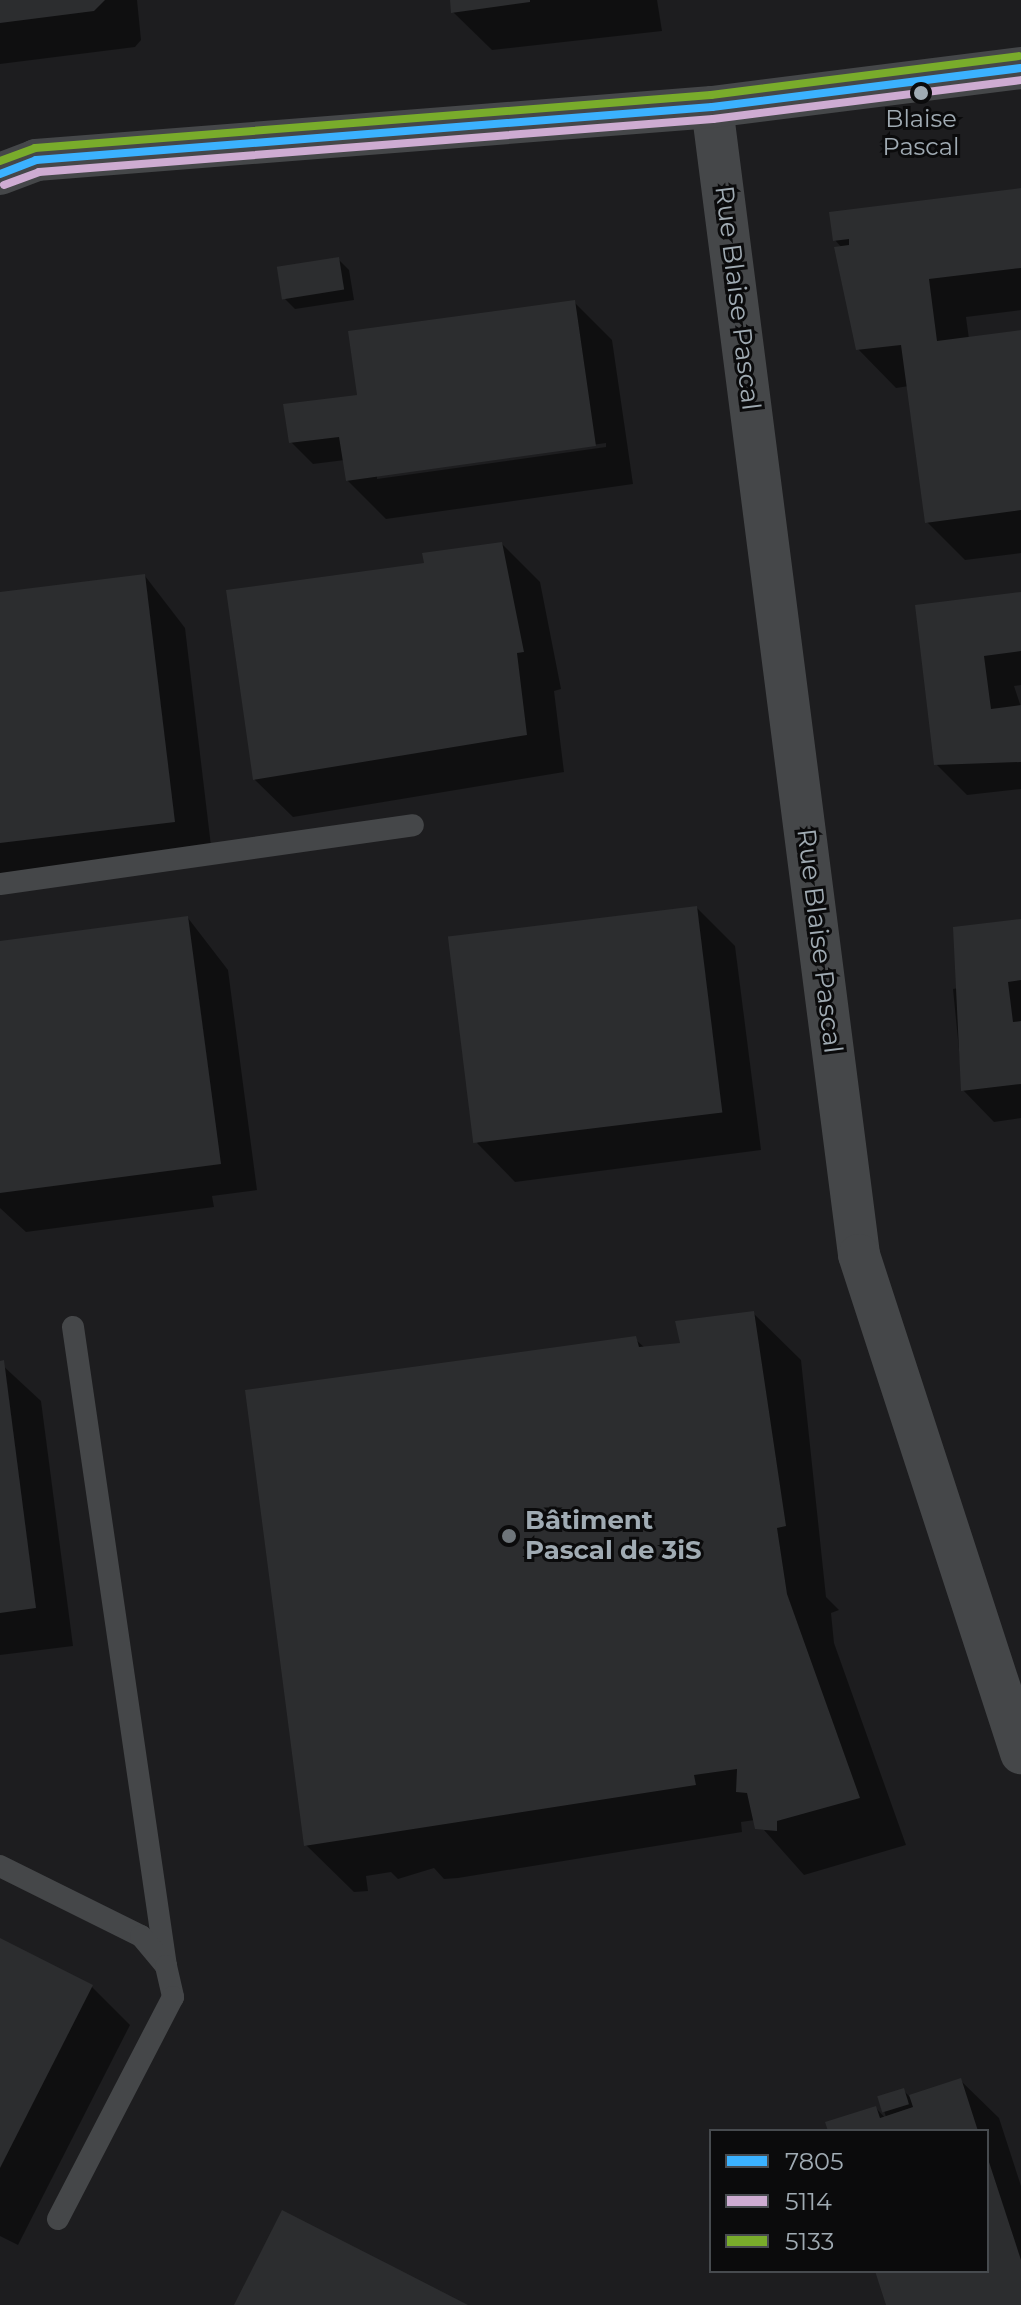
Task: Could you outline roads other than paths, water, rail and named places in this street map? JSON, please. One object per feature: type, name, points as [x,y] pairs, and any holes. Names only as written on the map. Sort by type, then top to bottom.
[{"type":"street","points":[[0,174],[36,160],[712,107],[1021,68]]},
{"type":"street","name":"Rue Blaise Pascal","points":[[712,107],[859,1255],[1021,1753]]},
{"type":"lane","points":[[0,884],[413,825]]},
{"type":"lane","points":[[58,2219],[173,1997],[73,1327]]},
{"type":"lane","points":[[0,1866],[141,1936],[166,1966]]},
{"type":"place","name":"Blaise Pascal","points":[[921,93]]},
{"type":"place","name":"Bâtiment Pascal de 3iS","points":[[509,1536]]}]
